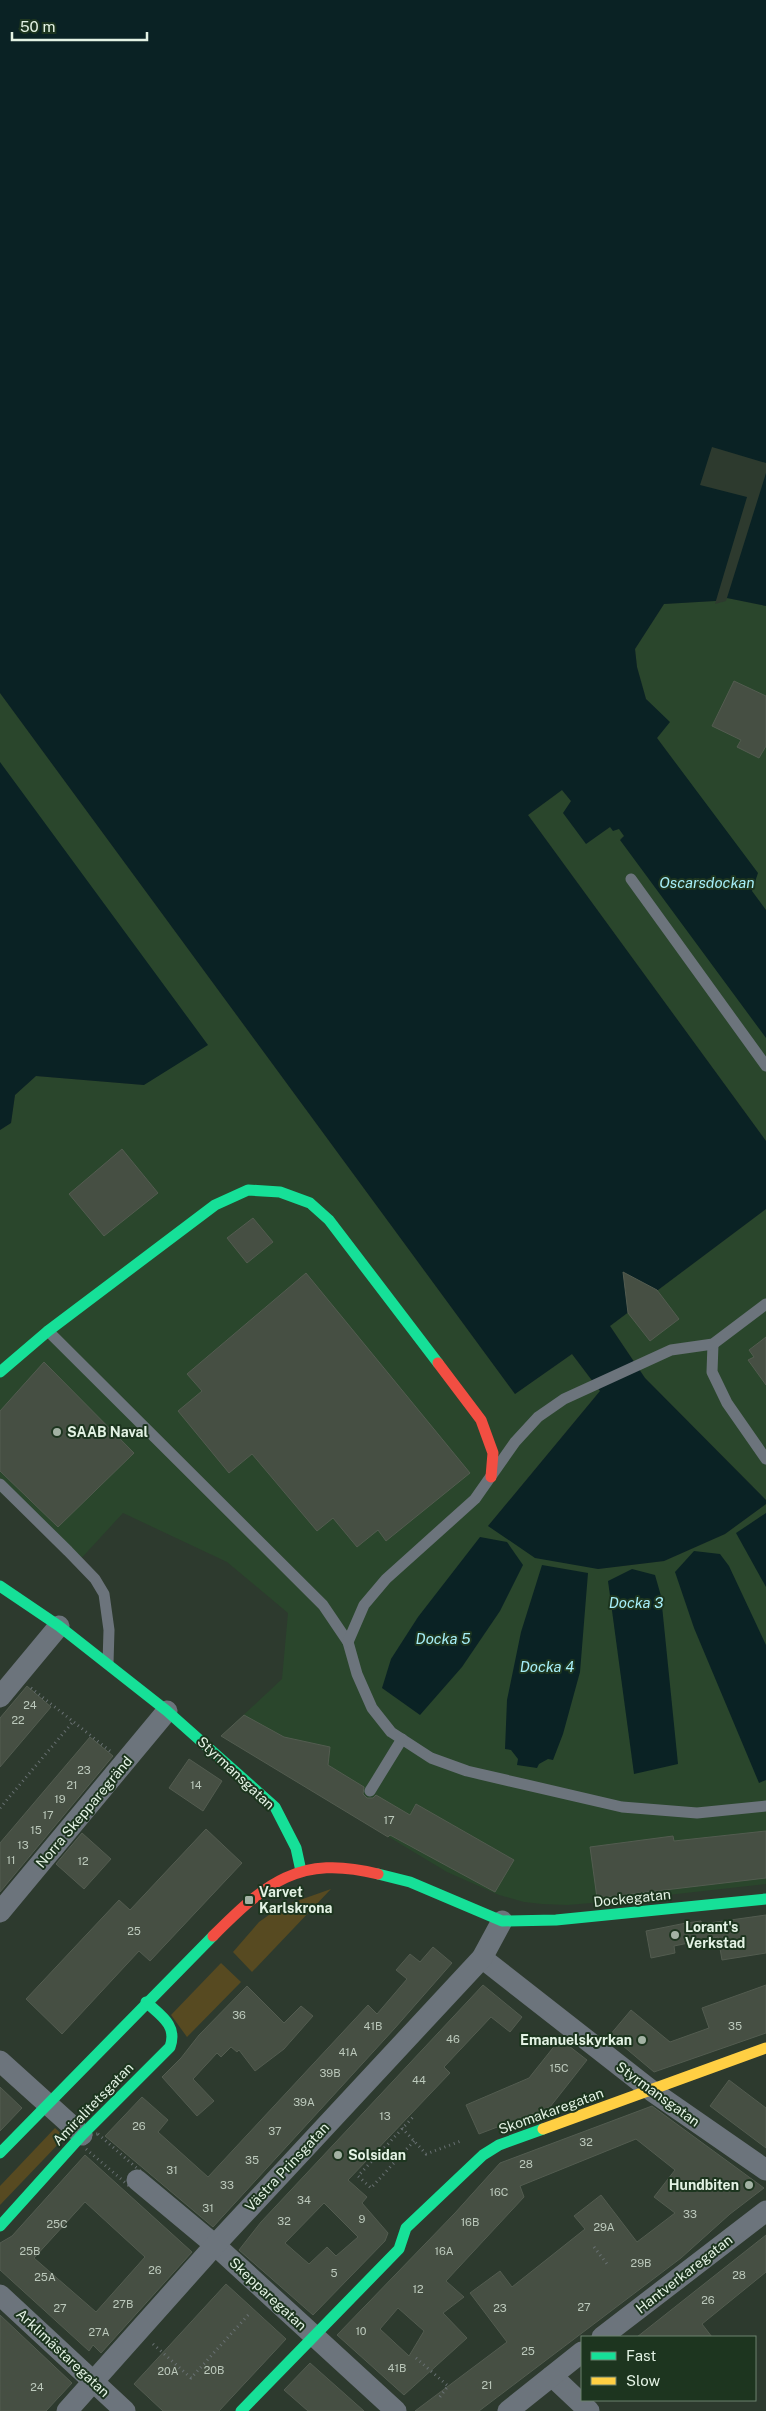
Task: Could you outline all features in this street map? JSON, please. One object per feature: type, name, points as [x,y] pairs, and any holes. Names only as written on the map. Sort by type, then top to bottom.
[{"type":"street","points":[[0,1372],[48,1331],[215,1205],[248,1190],[280,1192],[310,1203],[329,1220],[481,1420],[493,1453],[491,1477]]},
{"type":"street","name":"Styrmansgatan","points":[[0,1586],[59,1626],[167,1711],[275,1807],[296,1848],[301,1871]]},
{"type":"street","points":[[0,1696],[59,1626]]},
{"type":"street","name":"Norra Skepparegränd","points":[[0,1912],[167,1711]]},
{"type":"street","points":[[0,2153],[248,1900],[275,1882],[301,1871],[337,1867],[363,1870],[410,1882],[502,1921]]},
{"type":"street","name":"Dockegatan","points":[[502,1921],[556,1920],[766,1899]]},
{"type":"street","name":"Västra Prinsgatan","points":[[67,2411],[95,2382],[215,2245],[482,1958],[502,1921]]},
{"type":"street","name":"Styrmansgatan","points":[[482,1958],[652,2091],[766,2170]]},
{"type":"street","name":"Amiralitetsgatan","points":[[0,2226],[82,2135],[170,2047],[175,2038],[172,2027],[146,2002]]},
{"type":"street","name":"Skomakaregatan","points":[[242,2411],[313,2335],[398,2249],[406,2228],[483,2156],[499,2144],[652,2091],[766,2048]]},
{"type":"street","points":[[0,2061],[82,2135]]},
{"type":"street","name":"Skepparegatan","points":[[137,2180],[215,2245],[396,2411]]},
{"type":"street","name":"Hantverkaregatan","points":[[603,2336],[766,2211]]},
{"type":"street","name":"Arklimästaregatan","points":[[0,2295],[126,2411]]},
{"type":"street","points":[[508,2411],[581,2353]]},
{"type":"street","points":[[552,2376],[589,2411]]},
{"type":"lane","points":[[631,879],[766,1066]]},
{"type":"lane","points":[[348,1642],[364,1605],[369,1599],[386,1579],[475,1499],[515,1442],[538,1417],[564,1399],[671,1350],[713,1344],[766,1304]]},
{"type":"lane","points":[[48,1331],[323,1605],[348,1642],[357,1674],[372,1708],[391,1732],[430,1758],[467,1771],[622,1807],[698,1813],[766,1806]]},
{"type":"lane","points":[[713,1344],[712,1372],[727,1403],[766,1458]]},
{"type":"lane","points":[[0,1484],[95,1579],[104,1594],[109,1630],[108,1665]]},
{"type":"lane","points":[[370,1791],[402,1739]]},
{"type":"path","points":[[17,1676],[124,1763]]},
{"type":"path","points":[[0,1808],[72,1722]]},
{"type":"path","points":[[414,2141],[371,2188],[358,2176],[415,2115]]},
{"type":"path","points":[[402,2128],[426,2154],[461,2140]]},
{"type":"path","points":[[98,2134],[140,2172],[137,2180],[128,2185],[86,2149],[82,2135],[98,2134]]},
{"type":"path","points":[[594,2247],[608,2264]]},
{"type":"path","points":[[162,2353],[191,2378],[250,2313]]},
{"type":"path","points":[[416,2358],[448,2386],[439,2398]]},
{"type":"shaded area","points":[[727,598],[766,606],[766,1141],[528,815],[562,790],[571,801],[587,843],[610,827],[619,828],[624,836],[620,839],[714,816],[657,738],[669,722],[646,699],[637,667],[635,649],[664,604],[715,601]]},
{"type":"shaded area","points":[[0,693],[515,1394],[572,1354],[600,1391],[488,1526],[598,1569],[664,1561],[725,1534],[766,1504],[766,1884],[568,1905],[524,1902],[499,1895],[447,1872],[221,1736],[282,1679],[288,1613],[227,1562],[123,1513],[76,1564],[0,1492],[0,1130],[11,1123],[15,1095],[36,1076],[144,1085],[0,763]]},
{"type":"shaded area","points":[[766,1209],[766,1500],[645,1378],[610,1326]]},
{"type":"shaded area","points":[[331,1889],[252,1972],[233,1952],[259,1922],[280,1907]]},
{"type":"shaded area","points":[[221,1963],[241,1982],[187,2037],[171,2015]]},
{"type":"shaded area","points":[[55,2128],[65,2137],[0,2205],[0,2186]]},
{"type":"water","name":"Oscarsdockan","points":[[0,0],[766,0],[766,606],[727,598],[715,601],[664,604],[635,649],[637,667],[646,699],[670,722],[657,738],[758,873],[752,891],[766,910],[766,1038],[620,840],[624,836],[619,829],[613,831],[610,827],[586,844],[563,813],[571,801],[562,790],[528,815],[766,1141],[766,1209],[610,1326],[645,1378],[766,1500],[766,1504],[725,1534],[664,1561],[598,1569],[535,1558],[488,1526],[600,1391],[572,1354],[515,1394],[0,693]]},
{"type":"water","points":[[0,762],[208,1045],[144,1085],[36,1076],[15,1095],[11,1123],[0,1130]]},
{"type":"water","points":[[766,1513],[766,1587],[736,1533]]},
{"type":"water","name":"Docka 5","points":[[480,1537],[507,1542],[523,1565],[500,1611],[462,1667],[420,1715],[382,1688],[391,1659],[418,1617]]},
{"type":"water","points":[[694,1551],[720,1554],[729,1566],[766,1645],[766,1780],[759,1783],[694,1628],[675,1572]]},
{"type":"water","name":"Docka 4","points":[[542,1565],[588,1573],[580,1672],[563,1734],[553,1760],[548,1759],[539,1764],[537,1768],[517,1765],[518,1759],[511,1750],[505,1749],[507,1700],[521,1632]]},
{"type":"water","name":"Docka 3","points":[[632,1569],[655,1575],[661,1596],[678,1764],[634,1774],[608,1581]]},
{"type":"pier","points":[[712,447],[766,463],[766,473],[726,601],[715,604],[747,497],[700,485]]},
{"type":"building","points":[[734,681],[766,696],[766,746],[759,758],[737,747],[741,740],[712,726]]},
{"type":"building","points":[[122,1149],[158,1193],[104,1236],[69,1194]]},
{"type":"building","points":[[253,1218],[273,1242],[247,1263],[227,1238]]},
{"type":"building","points":[[623,1272],[657,1290],[679,1319],[650,1341],[628,1313]]},
{"type":"building","points":[[306,1273],[470,1473],[386,1541],[378,1530],[357,1547],[333,1518],[317,1531],[252,1454],[229,1473],[178,1411],[202,1391],[187,1374]]},
{"type":"building","points":[[766,1337],[766,1385],[748,1360],[754,1357],[749,1350]]},
{"type":"building","name":"SAAB Naval","points":[[44,1362],[134,1453],[58,1527],[0,1471],[0,1411]]},
{"type":"building","points":[[27,1686],[51,1707],[0,1767],[0,1718]]},
{"type":"building","points":[[244,1715],[284,1737],[330,1747],[328,1765],[364,1787],[363,1794],[367,1798],[373,1798],[376,1795],[410,1815],[416,1804],[514,1860],[495,1892],[390,1835],[388,1837],[221,1736]]},
{"type":"building","points":[[90,1737],[113,1756],[0,1892],[0,1843]]},
{"type":"building","points":[[189,1759],[222,1781],[203,1811],[169,1788]]},
{"type":"building","points":[[206,1829],[242,1863],[150,1961],[139,1951],[62,2034],[26,1999],[119,1900],[130,1910]]},
{"type":"building","points":[[766,1831],[766,1878],[597,1898],[590,1847],[673,1836],[674,1841]]},
{"type":"building","points":[[82,1833],[111,1859],[84,1889],[56,1864]]},
{"type":"building","points":[[766,1915],[766,1953],[722,1960],[718,1937],[674,1946],[675,1953],[651,1958],[646,1931],[701,1921],[702,1924]]},
{"type":"building","points":[[433,1947],[452,1963],[213,2227],[105,2136],[142,2097],[168,2120],[158,2132],[208,2177],[368,2005],[377,2014],[407,1979],[396,1970],[410,1954],[420,1962]]},
{"type":"building","points":[[483,1985],[522,2017],[510,2032],[491,2017],[444,2067],[450,2073],[348,2180],[367,2197],[362,2203],[388,2233],[385,2241],[313,2315],[239,2250],[261,2222]],"holes":[[[324,2203],[358,2237],[336,2256],[327,2247],[309,2264],[285,2243]]]},
{"type":"building","points":[[766,1985],[766,2033],[654,2072],[610,2035],[631,2010],[670,2042],[709,2028],[702,2008]]},
{"type":"building","points":[[247,1986],[284,2023],[301,2006],[313,2016],[284,2049],[255,2071],[239,2050],[237,2052],[231,2047],[221,2057],[217,2053],[193,2079],[214,2101],[197,2116],[162,2077],[181,2058],[199,2035]]},
{"type":"building","points":[[560,2039],[587,2060],[550,2107],[479,2134],[466,2105],[529,2078]]},
{"type":"building","points":[[729,2080],[766,2108],[766,2148],[710,2106]]},
{"type":"building","points":[[0,2087],[22,2108],[0,2131]]},
{"type":"building","points":[[652,2106],[764,2188],[730,2214],[681,2258],[479,2411],[415,2411],[507,2342],[470,2293],[500,2271],[512,2287],[585,2229],[574,2216],[601,2195],[637,2242],[675,2213],[654,2197],[675,2170],[636,2139],[520,2186],[524,2197],[446,2281],[464,2297],[443,2313],[467,2338],[404,2395],[337,2335],[455,2213],[500,2163]],"holes":[[[398,2308],[424,2331],[409,2356],[380,2329]]]},
{"type":"building","points":[[85,2155],[192,2252],[101,2353],[93,2345],[89,2351],[0,2270],[0,2243],[12,2236]],"holes":[[[85,2202],[145,2257],[96,2312],[34,2258]]]},
{"type":"building","points":[[766,2235],[766,2272],[702,2324],[711,2336],[638,2336]]},
{"type":"building","points":[[226,2284],[286,2339],[219,2411],[163,2411],[134,2384]]},
{"type":"building","points":[[0,2315],[72,2383],[46,2411],[0,2411]]},
{"type":"building","points":[[310,2363],[364,2411],[308,2411],[284,2390]]},
{"type":"traffic: fast","points":[[0,1372],[48,1331],[215,1205],[248,1190],[280,1192],[310,1203],[329,1220],[438,1363]]},
{"type":"traffic: fast","points":[[0,1586],[59,1626],[167,1711],[275,1807],[296,1848],[301,1871]]},
{"type":"traffic: fast","points":[[378,1874],[410,1882],[502,1921],[556,1920],[766,1899]]},
{"type":"traffic: fast","points":[[0,2153],[213,1936]]},
{"type":"traffic: fast","points":[[0,2226],[82,2135],[170,2047],[172,2039],[170,2027],[162,2016],[146,2002]]},
{"type":"traffic: fast","points":[[241,2411],[399,2249],[406,2228],[483,2155],[499,2145],[543,2129]]},
{"type":"traffic: slow","points":[[543,2129],[766,2048]]},
{"type":"traffic: jam","points":[[438,1363],[481,1420],[493,1453],[491,1477]]},
{"type":"traffic: jam","points":[[213,1936],[250,1901],[286,1878],[305,1871],[326,1868],[350,1869],[378,1874]]},
{"type":"place","name":"SAAB Naval","points":[[57,1432]]},
{"type":"place","name":"Varvet Karlskrona","points":[[249,1900]]},
{"type":"place","name":"Lorant's Verkstad","points":[[675,1935]]},
{"type":"place","name":"Emanuelskyrkan","points":[[642,2040]]},
{"type":"place","name":"Solsidan","points":[[338,2155]]},
{"type":"place","name":"Hundbiten","points":[[749,2185]]}]
